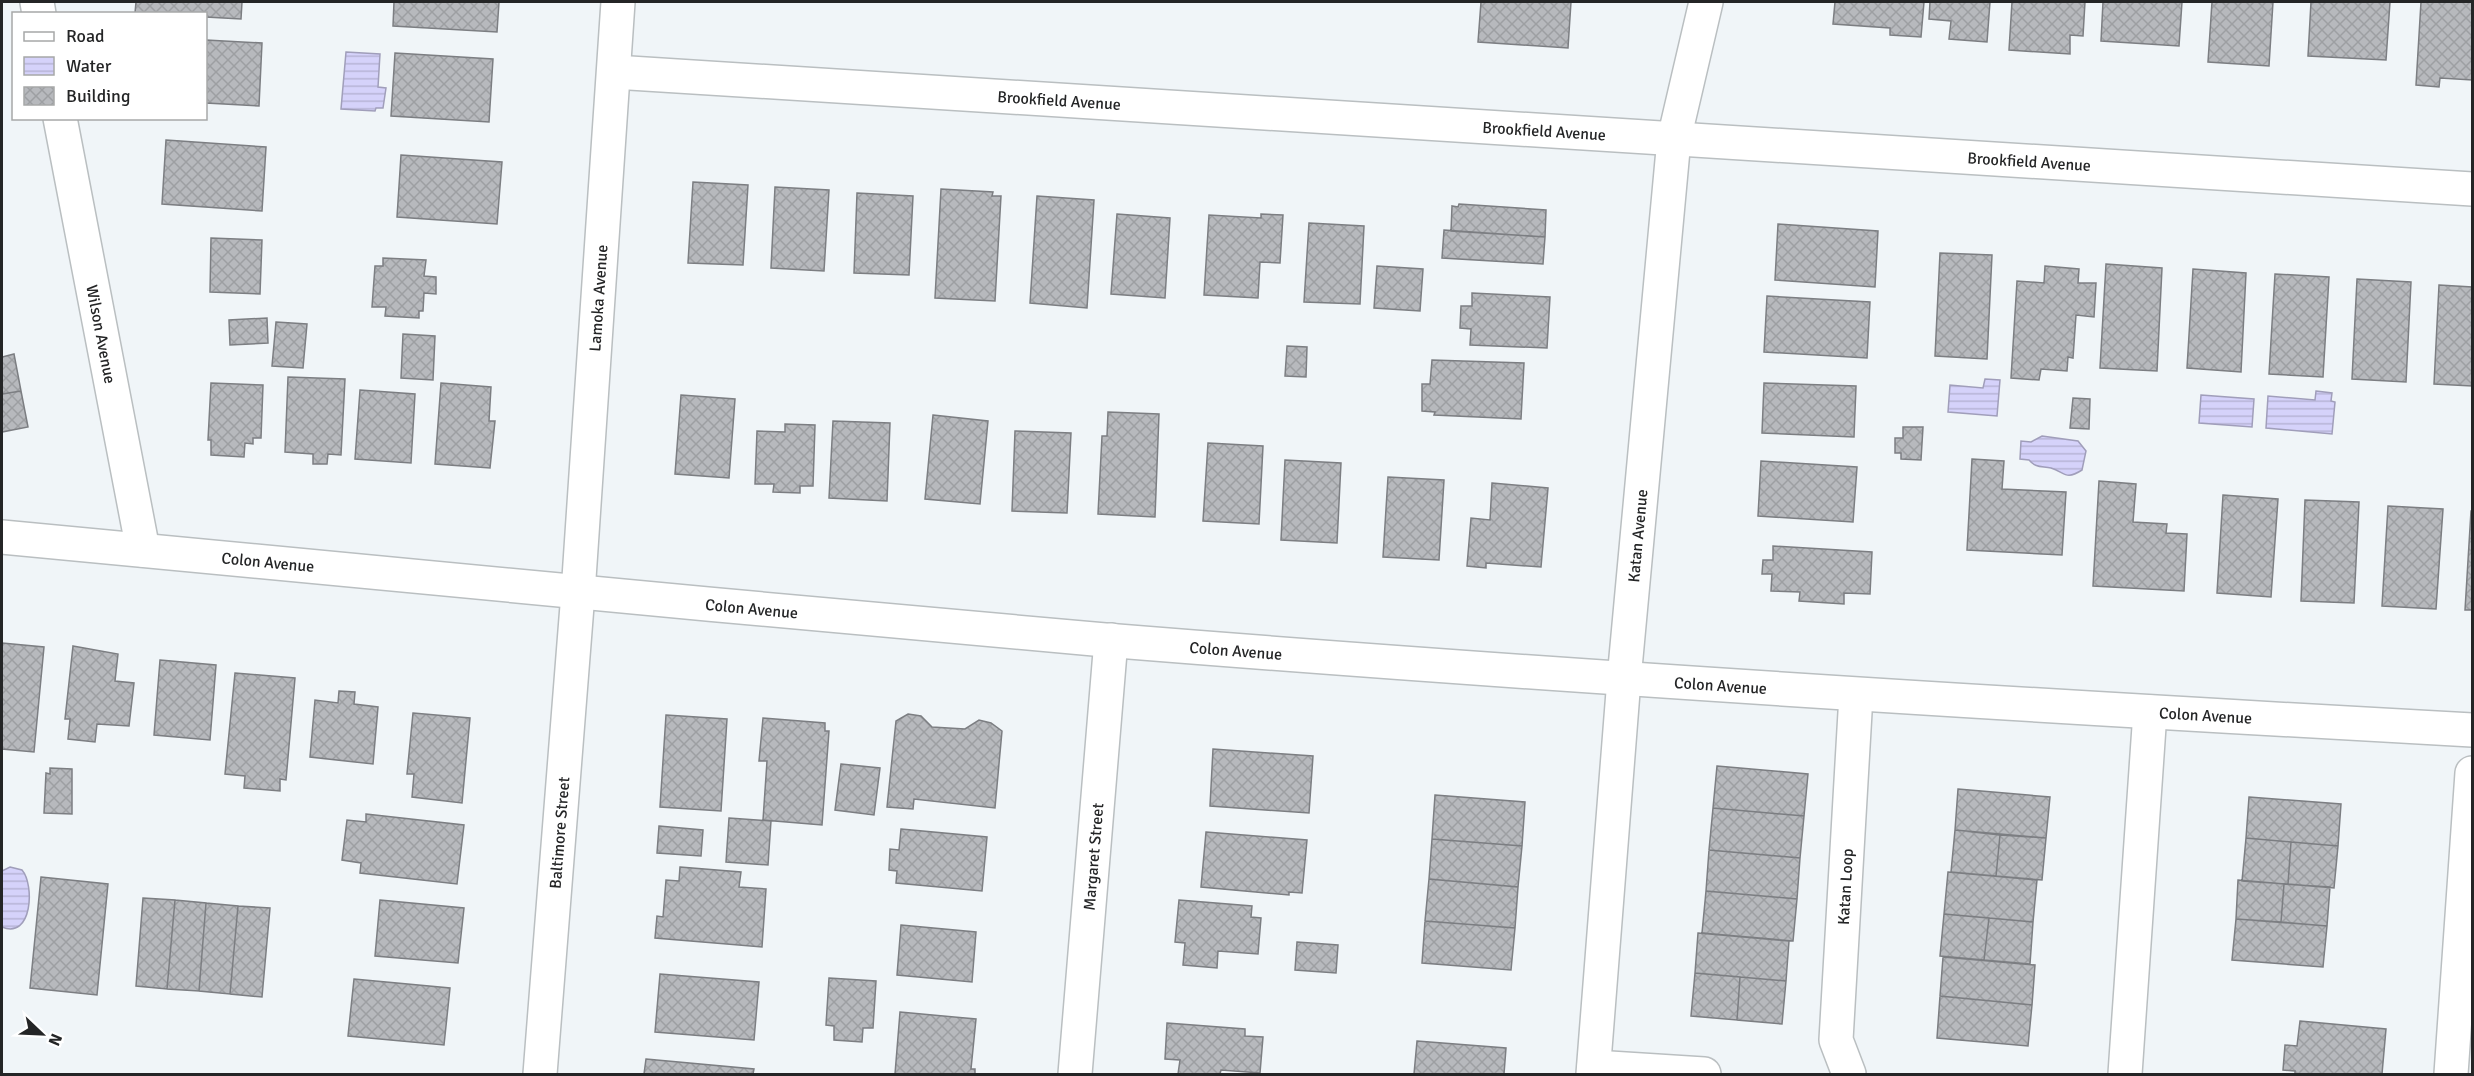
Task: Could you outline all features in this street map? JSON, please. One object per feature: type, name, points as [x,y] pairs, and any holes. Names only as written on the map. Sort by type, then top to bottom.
[{"type":"street","name":"Lamoka Avenue","points":[[578,593],[618,2]]},
{"type":"street","name":"Katan Avenue","points":[[1594,1071],[1624,679],[1674,139],[1706,2]]},
{"type":"street","name":"Brookfield Avenue","points":[[614,72],[2472,189]]},
{"type":"street","name":"Wilson Avenue","points":[[60,120],[143,550]]},
{"type":"street","name":"Colon Avenue","points":[[2,537],[578,593],[1111,640],[1856,695],[2472,730]]},
{"type":"street","name":"Baltimore Street","points":[[540,1074],[578,593]]},
{"type":"street","name":"Margaret Street","points":[[1075,1074],[1111,640]]},
{"type":"street","name":"Katan Loop","points":[[1849,1074],[1836,1040],[1856,695]]},
{"type":"street","points":[[2125,1074],[2150,712]]},
{"type":"street","points":[[2451,1074],[2472,773]]},
{"type":"street","points":[[1594,1071],[1704,1074]]},
{"type":"water","points":[[346,52],[380,54],[378,87],[386,88],[383,108],[376,108],[375,111],[341,109]]},
{"type":"water","points":[[1985,379],[2000,380],[1997,416],[1948,412],[1950,385],[1983,388]]},
{"type":"water","points":[[2316,391],[2332,393],[2331,401],[2335,402],[2332,434],[2266,428],[2268,396],[2315,400]]},
{"type":"water","points":[[2201,395],[2254,399],[2252,427],[2199,423]]},
{"type":"water","points":[[2042,436],[2078,441],[2086,451],[2082,470],[2072,475],[2065,475],[2051,468],[2036,466],[2029,460],[2020,459],[2021,441],[2031,442]]},
{"type":"water","points":[[10,867],[22,870],[29,887],[25,919],[20,926],[12,929],[2,927],[2,871]]},
{"type":"building","points":[[136,2],[242,2],[241,19],[207,17],[207,12],[135,12]]},
{"type":"building","points":[[394,2],[499,2],[497,32],[393,26]]},
{"type":"building","points":[[1481,2],[1571,2],[1568,48],[1478,42]]},
{"type":"building","points":[[1835,2],[1924,2],[1921,37],[1890,35],[1890,28],[1833,24]]},
{"type":"building","points":[[1930,2],[1990,2],[1987,42],[1949,39],[1951,21],[1929,19]]},
{"type":"building","points":[[2012,2],[2085,2],[2083,36],[2070,35],[2070,54],[2009,50]]},
{"type":"building","points":[[2103,2],[2182,2],[2179,46],[2101,41]]},
{"type":"building","points":[[2212,2],[2273,2],[2269,66],[2208,62]]},
{"type":"building","points":[[2311,2],[2390,2],[2386,60],[2308,56]]},
{"type":"building","points":[[2421,2],[2472,2],[2472,80],[2440,78],[2439,87],[2416,85]]},
{"type":"building","points":[[207,40],[262,43],[259,106],[207,103]]},
{"type":"building","points":[[395,53],[493,59],[489,122],[391,116]]},
{"type":"building","points":[[166,140],[266,147],[262,211],[162,204]]},
{"type":"building","points":[[401,155],[502,162],[497,224],[397,217]]},
{"type":"building","points":[[693,182],[748,185],[743,265],[688,263]]},
{"type":"building","points":[[775,187],[829,190],[824,271],[771,268]]},
{"type":"building","points":[[941,189],[993,192],[992,196],[1001,196],[995,301],[935,298]]},
{"type":"building","points":[[857,193],[913,196],[909,275],[854,273]]},
{"type":"building","points":[[1037,196],[1094,200],[1087,308],[1030,303]]},
{"type":"building","points":[[1459,204],[1546,210],[1545,237],[1451,231],[1452,206],[1458,207]]},
{"type":"building","points":[[1117,214],[1170,218],[1165,298],[1111,294]]},
{"type":"building","points":[[1261,214],[1283,215],[1280,263],[1260,262],[1258,298],[1204,295],[1209,215],[1261,218]]},
{"type":"building","points":[[1309,223],[1364,226],[1360,304],[1304,302]]},
{"type":"building","points":[[1778,224],[1878,231],[1875,287],[1775,280]]},
{"type":"building","points":[[1444,230],[1545,237],[1543,264],[1442,258]]},
{"type":"building","points":[[211,238],[262,240],[260,294],[210,292]]},
{"type":"building","points":[[1940,253],[1992,255],[1987,359],[1935,356]]},
{"type":"building","points":[[383,258],[426,260],[424,276],[436,277],[436,294],[424,293],[423,311],[419,311],[419,318],[385,316],[386,307],[372,307],[375,266],[383,266]]},
{"type":"building","points":[[2106,264],[2162,268],[2157,371],[2100,368]]},
{"type":"building","points":[[1377,266],[1423,269],[1420,311],[1374,308]]},
{"type":"building","points":[[2045,266],[2079,269],[2078,283],[2096,283],[2094,317],[2076,315],[2073,358],[2068,357],[2067,371],[2041,369],[2039,380],[2011,378],[2017,281],[2044,283]]},
{"type":"building","points":[[2193,269],[2246,273],[2241,372],[2187,368]]},
{"type":"building","points":[[2275,274],[2329,277],[2323,377],[2269,374]]},
{"type":"building","points":[[2357,279],[2411,282],[2406,382],[2352,379]]},
{"type":"building","points":[[2439,285],[2472,287],[2472,386],[2434,384]]},
{"type":"building","points":[[1472,293],[1550,297],[1547,348],[1470,345],[1471,329],[1460,328],[1461,306],[1472,306]]},
{"type":"building","points":[[1767,296],[1870,302],[1867,358],[1764,352]]},
{"type":"building","points":[[267,318],[268,343],[230,345],[229,320]]},
{"type":"building","points":[[276,322],[307,324],[303,368],[272,366]]},
{"type":"building","points":[[403,334],[435,336],[433,380],[401,378]]},
{"type":"building","points":[[1287,346],[1307,347],[1306,377],[1285,376]]},
{"type":"building","points":[[14,354],[21,391],[2,394],[2,357]]},
{"type":"building","points":[[1432,360],[1524,363],[1521,419],[1434,415],[1435,412],[1422,411],[1422,384],[1430,384]]},
{"type":"building","points":[[288,377],[345,379],[341,455],[328,454],[327,464],[313,464],[313,454],[285,452]]},
{"type":"building","points":[[211,383],[263,385],[261,438],[253,438],[253,444],[245,443],[244,457],[211,455],[211,440],[208,440]]},
{"type":"building","points":[[441,383],[491,387],[489,421],[495,421],[490,468],[435,464]]},
{"type":"building","points":[[1764,383],[1856,386],[1854,437],[1762,433]]},
{"type":"building","points":[[360,390],[415,394],[411,463],[355,459]]},
{"type":"building","points":[[21,391],[28,427],[2,432],[2,394]]},
{"type":"building","points":[[681,395],[735,399],[729,478],[675,474]]},
{"type":"building","points":[[2073,398],[2090,399],[2089,429],[2070,428]]},
{"type":"building","points":[[1108,412],[1159,414],[1155,517],[1098,514],[1102,436],[1107,436]]},
{"type":"building","points":[[933,415],[988,421],[980,504],[925,499]]},
{"type":"building","points":[[833,421],[890,423],[887,501],[829,498]]},
{"type":"building","points":[[785,424],[815,425],[813,486],[800,486],[800,493],[773,492],[774,484],[755,484],[757,431],[785,432]]},
{"type":"building","points":[[1903,427],[1923,427],[1921,460],[1901,459],[1901,453],[1895,453],[1895,438],[1903,438]]},
{"type":"building","points":[[1015,431],[1071,433],[1067,513],[1012,511]]},
{"type":"building","points":[[1208,443],[1263,446],[1259,524],[1203,521]]},
{"type":"building","points":[[1972,459],[2004,461],[2002,489],[2066,492],[2062,555],[1967,550]]},
{"type":"building","points":[[1285,460],[1341,463],[1337,543],[1281,540]]},
{"type":"building","points":[[1761,461],[1857,467],[1853,522],[1758,516]]},
{"type":"building","points":[[1388,477],[1444,480],[1439,560],[1383,557]]},
{"type":"building","points":[[2099,481],[2136,484],[2133,522],[2167,524],[2166,533],[2187,534],[2184,591],[2093,586]]},
{"type":"building","points":[[1492,483],[1548,488],[1541,567],[1486,563],[1486,568],[1467,566],[1471,518],[1490,520]]},
{"type":"building","points":[[2223,495],[2278,499],[2271,597],[2217,593]]},
{"type":"building","points":[[2305,500],[2359,502],[2354,603],[2301,601]]},
{"type":"building","points":[[2388,506],[2443,509],[2436,609],[2382,606]]},
{"type":"building","points":[[2471,511],[2472,610],[2465,610]]},
{"type":"building","points":[[1773,546],[1872,552],[1870,594],[1844,593],[1844,604],[1799,601],[1800,592],[1771,591],[1772,574],[1762,574],[1763,560],[1773,560]]},
{"type":"building","points":[[2,643],[44,647],[34,752],[2,749]]},
{"type":"building","points":[[73,646],[118,654],[115,681],[134,683],[129,726],[97,724],[95,742],[68,739],[70,719],[65,719]]},
{"type":"building","points":[[160,660],[216,665],[210,740],[154,735]]},
{"type":"building","points":[[235,673],[295,678],[286,780],[280,779],[280,791],[244,788],[245,776],[225,774]]},
{"type":"building","points":[[339,691],[355,692],[354,704],[378,707],[373,764],[310,757],[315,700],[338,703]]},
{"type":"building","points":[[413,713],[470,718],[462,803],[412,797],[414,774],[407,774]]},
{"type":"building","points":[[908,714],[921,716],[932,727],[965,729],[979,720],[991,723],[1002,731],[995,808],[914,799],[913,809],[887,807],[896,721]]},
{"type":"building","points":[[666,715],[727,719],[721,811],[660,807]]},
{"type":"building","points":[[763,718],[825,723],[825,731],[829,731],[822,825],[763,820],[767,761],[759,761]]},
{"type":"building","points":[[1213,749],[1313,756],[1309,813],[1210,806]]},
{"type":"building","points":[[841,764],[880,768],[874,815],[835,810]]},
{"type":"building","points":[[1717,766],[1808,774],[1804,816],[1713,808]]},
{"type":"building","points":[[50,768],[72,769],[72,814],[44,813],[46,773],[50,774]]},
{"type":"building","points":[[1958,789],[2050,797],[2046,838],[1955,830]]},
{"type":"building","points":[[1435,795],[1525,802],[1522,846],[1432,839]]},
{"type":"building","points":[[2249,797],[2341,804],[2338,846],[2246,838]]},
{"type":"building","points":[[1713,808],[1804,816],[1800,858],[1709,850]]},
{"type":"building","points":[[366,814],[464,825],[457,884],[360,873],[361,863],[342,860],[347,820],[366,822]]},
{"type":"building","points":[[729,818],[771,821],[768,865],[726,862]]},
{"type":"building","points":[[659,826],[703,830],[701,856],[657,853]]},
{"type":"building","points":[[901,829],[987,837],[982,891],[896,883],[897,871],[889,870],[890,849],[899,850]]},
{"type":"building","points":[[1955,830],[2000,835],[1996,876],[1951,872]]},
{"type":"building","points":[[1206,832],[1307,840],[1302,893],[1289,892],[1289,895],[1201,887]]},
{"type":"building","points":[[2000,835],[2046,838],[2042,880],[1996,876]]},
{"type":"building","points":[[2246,838],[2291,842],[2288,884],[2242,881]]},
{"type":"building","points":[[1432,839],[1522,846],[1518,887],[1429,879]]},
{"type":"building","points":[[2291,842],[2338,846],[2334,888],[2288,884]]},
{"type":"building","points":[[1709,850],[1800,858],[1797,899],[1706,891]]},
{"type":"building","points":[[680,867],[741,872],[739,887],[766,889],[762,947],[655,938],[657,916],[663,917],[666,880],[679,881]]},
{"type":"building","points":[[1948,872],[2037,880],[2033,922],[1944,914]]},
{"type":"building","points":[[41,877],[108,884],[97,995],[30,988]]},
{"type":"building","points":[[1429,879],[1518,887],[1515,928],[1425,921]]},
{"type":"building","points":[[2238,880],[2284,884],[2281,922],[2236,919]]},
{"type":"building","points":[[2284,884],[2330,887],[2327,926],[2281,922]]},
{"type":"building","points":[[1706,891],[1797,899],[1793,941],[1702,933]]},
{"type":"building","points":[[143,898],[175,900],[167,989],[136,986]]},
{"type":"building","points":[[175,900],[206,903],[199,991],[167,989]]},
{"type":"building","points":[[380,900],[464,908],[458,963],[375,956]]},
{"type":"building","points":[[1179,900],[1252,906],[1251,917],[1261,918],[1258,954],[1218,951],[1217,968],[1183,965],[1185,943],[1175,942]]},
{"type":"building","points":[[206,903],[238,906],[230,994],[199,991]]},
{"type":"building","points":[[238,906],[270,908],[262,997],[230,994]]},
{"type":"building","points":[[1944,914],[1989,918],[1984,960],[1940,956]]},
{"type":"building","points":[[1989,918],[2033,922],[2030,964],[1984,960]]},
{"type":"building","points":[[2236,919],[2327,926],[2323,967],[2232,960]]},
{"type":"building","points":[[1425,921],[1515,928],[1511,970],[1422,963]]},
{"type":"building","points":[[901,925],[976,932],[972,982],[897,975]]},
{"type":"building","points":[[1698,933],[1789,941],[1786,981],[1695,973]]},
{"type":"building","points":[[1297,942],[1338,945],[1336,973],[1295,970]]},
{"type":"building","points":[[1943,957],[2035,965],[2032,1005],[1940,996]]},
{"type":"building","points":[[1695,973],[1740,977],[1737,1020],[1691,1016]]},
{"type":"building","points":[[660,974],[759,982],[754,1040],[655,1032]]},
{"type":"building","points":[[1740,977],[1786,981],[1782,1024],[1737,1020]]},
{"type":"building","points":[[829,978],[876,981],[873,1028],[863,1028],[862,1042],[834,1040],[834,1026],[826,1025]]},
{"type":"building","points":[[354,979],[450,988],[444,1045],[348,1036]]},
{"type":"building","points":[[1940,996],[2032,1005],[2028,1046],[1937,1038]]},
{"type":"building","points":[[900,1012],[976,1019],[971,1069],[975,1069],[975,1074],[895,1074]]},
{"type":"building","points":[[2300,1021],[2386,1029],[2382,1074],[2295,1074],[2295,1071],[2283,1070],[2285,1045],[2297,1046]]},
{"type":"building","points":[[1167,1023],[1245,1029],[1245,1036],[1263,1037],[1260,1073],[1221,1070],[1220,1074],[1178,1074],[1180,1060],[1165,1059]]},
{"type":"building","points":[[1417,1041],[1506,1048],[1504,1074],[1414,1074]]},
{"type":"building","points":[[646,1059],[754,1069],[753,1074],[644,1074]]}]
